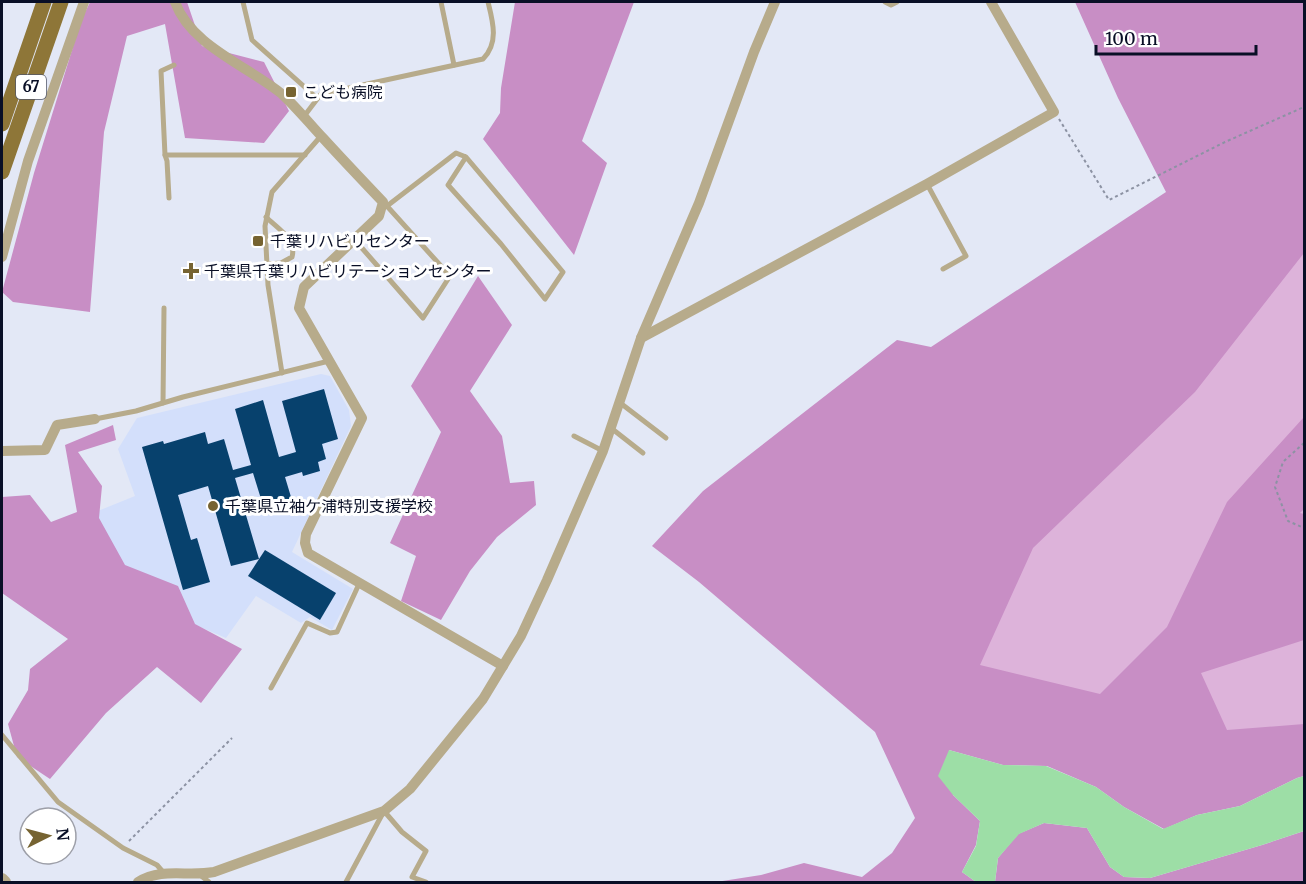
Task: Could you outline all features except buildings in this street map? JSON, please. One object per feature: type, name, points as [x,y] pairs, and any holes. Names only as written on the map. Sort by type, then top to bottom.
[{"type":"main road","name":"67","points":[[2,124],[44,2]]},
{"type":"main road","name":"67","points":[[2,172],[62,2]]},
{"type":"street","points":[[2,257],[28,161],[84,2]]},
{"type":"street","points":[[175,2],[180,14],[208,44],[280,93],[304,115],[385,204],[379,216],[304,287],[299,308],[331,360],[362,418],[306,534],[305,543],[308,554],[503,666]]},
{"type":"street","points":[[138,882],[163,872],[200,875],[214,873],[384,811],[401,798],[427,769],[483,699],[521,636],[603,451],[641,338],[699,203],[775,2]]},
{"type":"street","points":[[641,338],[927,184],[1054,112],[991,2]]},
{"type":"street","points":[[2,451],[45,450],[57,425],[95,419]]},
{"type":"street","points":[[2,879],[5,882]]},
{"type":"lane","points":[[243,2],[252,40],[317,98]]},
{"type":"lane","points":[[441,2],[454,65]]},
{"type":"lane","points":[[304,115],[321,94],[483,59],[492,50],[494,27],[488,2]]},
{"type":"lane","points":[[885,2],[891,5],[897,2]]},
{"type":"lane","points":[[169,198],[161,71],[174,65]]},
{"type":"lane","points":[[282,373],[268,285],[266,217],[272,192],[321,136]]},
{"type":"lane","points":[[354,239],[423,318],[450,276],[385,204],[456,153],[466,157],[563,272],[545,299],[501,244],[448,185],[466,157]]},
{"type":"lane","points":[[165,155],[305,154]]},
{"type":"lane","points":[[927,184],[966,256],[943,269]]},
{"type":"lane","points":[[266,217],[291,241],[294,249],[292,257],[281,263],[267,264]]},
{"type":"lane","points":[[164,308],[164,403]]},
{"type":"lane","points":[[95,419],[136,411],[331,360]]},
{"type":"lane","points":[[619,402],[666,438]]},
{"type":"lane","points":[[611,428],[643,453]]},
{"type":"lane","points":[[574,436],[603,451]]},
{"type":"lane","points":[[271,688],[308,623],[330,633],[337,632],[359,584]]},
{"type":"lane","points":[[2,735],[58,802],[123,848],[157,865],[163,872]]},
{"type":"lane","points":[[346,882],[384,811],[402,832],[426,851],[412,877],[426,882]]},
{"type":"lane","points":[[200,875],[209,882]]},
{"type":"path","points":[[1054,112],[1109,200],[1224,142],[1305,107]]},
{"type":"path","points":[[1305,443],[1284,462],[1275,487],[1288,521],[1305,528]]},
{"type":"path","points":[[123,848],[232,738]]},
{"type":"shaded area","points":[[90,2],[187,2],[202,46],[264,62],[289,111],[264,143],[185,138],[165,24],[127,36],[104,132],[90,312],[13,302],[2,292],[34,173],[81,21]]},
{"type":"shaded area","points":[[515,2],[634,2],[582,141],[607,163],[574,255],[483,139],[500,113],[501,88]]},
{"type":"shaded area","points":[[1075,2],[1304,2],[1304,253],[1195,392],[1033,548],[980,665],[1100,694],[1167,627],[1227,502],[1304,417],[1304,509],[1300,513],[1304,514],[1304,640],[1201,673],[1227,730],[1304,724],[1304,776],[1240,806],[1197,815],[1164,829],[1124,807],[1096,787],[1047,766],[1003,765],[949,750],[953,795],[980,821],[976,845],[962,872],[976,882],[716,882],[761,875],[804,863],[862,877],[892,853],[915,818],[875,732],[699,582],[652,546],[703,491],[897,340],[931,347],[1166,192],[1118,98]]},
{"type":"shaded area","points":[[1304,232],[1304,762],[972,713],[987,592]]},
{"type":"shaded area","points":[[478,276],[512,325],[470,391],[502,436],[510,483],[534,481],[536,505],[497,537],[470,571],[441,620],[401,601],[416,556],[390,543],[441,432],[411,386]]},
{"type":"shaded area","name":"千葉県立袖ケ浦特別支援学校","points":[[321,374],[330,376],[349,410],[351,426],[292,552],[353,589],[332,630],[310,617],[301,623],[256,596],[226,638],[188,622],[110,558],[88,515],[135,496],[118,449],[137,418]]},
{"type":"shaded area","points":[[113,425],[116,440],[78,452],[102,486],[99,518],[125,565],[178,586],[195,624],[242,649],[201,703],[157,667],[106,713],[50,779],[17,757],[8,724],[28,690],[30,669],[68,639],[2,593],[2,497],[30,495],[51,522],[77,512],[65,445]]},
{"type":"shaded area","points":[[949,750],[1003,765],[1046,766],[1096,787],[1124,807],[1163,829],[1197,815],[1240,806],[1304,776],[1304,831],[1150,878],[1124,877],[1110,867],[1087,828],[1044,823],[1019,834],[998,858],[995,882],[976,882],[962,872],[976,846],[980,821],[953,795],[938,776]]},
{"type":"shaded area","points":[[1044,823],[1087,828],[1110,867],[1124,877],[1150,878],[1304,831],[1304,882],[995,882],[998,858],[1018,834]]},
{"type":"place","name":"こども病院","points":[[291,92]]},
{"type":"place","name":"千葉リハビリセンター","points":[[258,241]]},
{"type":"place","name":"千葉県千葉リハビリテーションセンター","points":[[191,271]]},
{"type":"place","name":"千葉県立袖ケ浦特別支援学校","points":[[213,506]]}]
